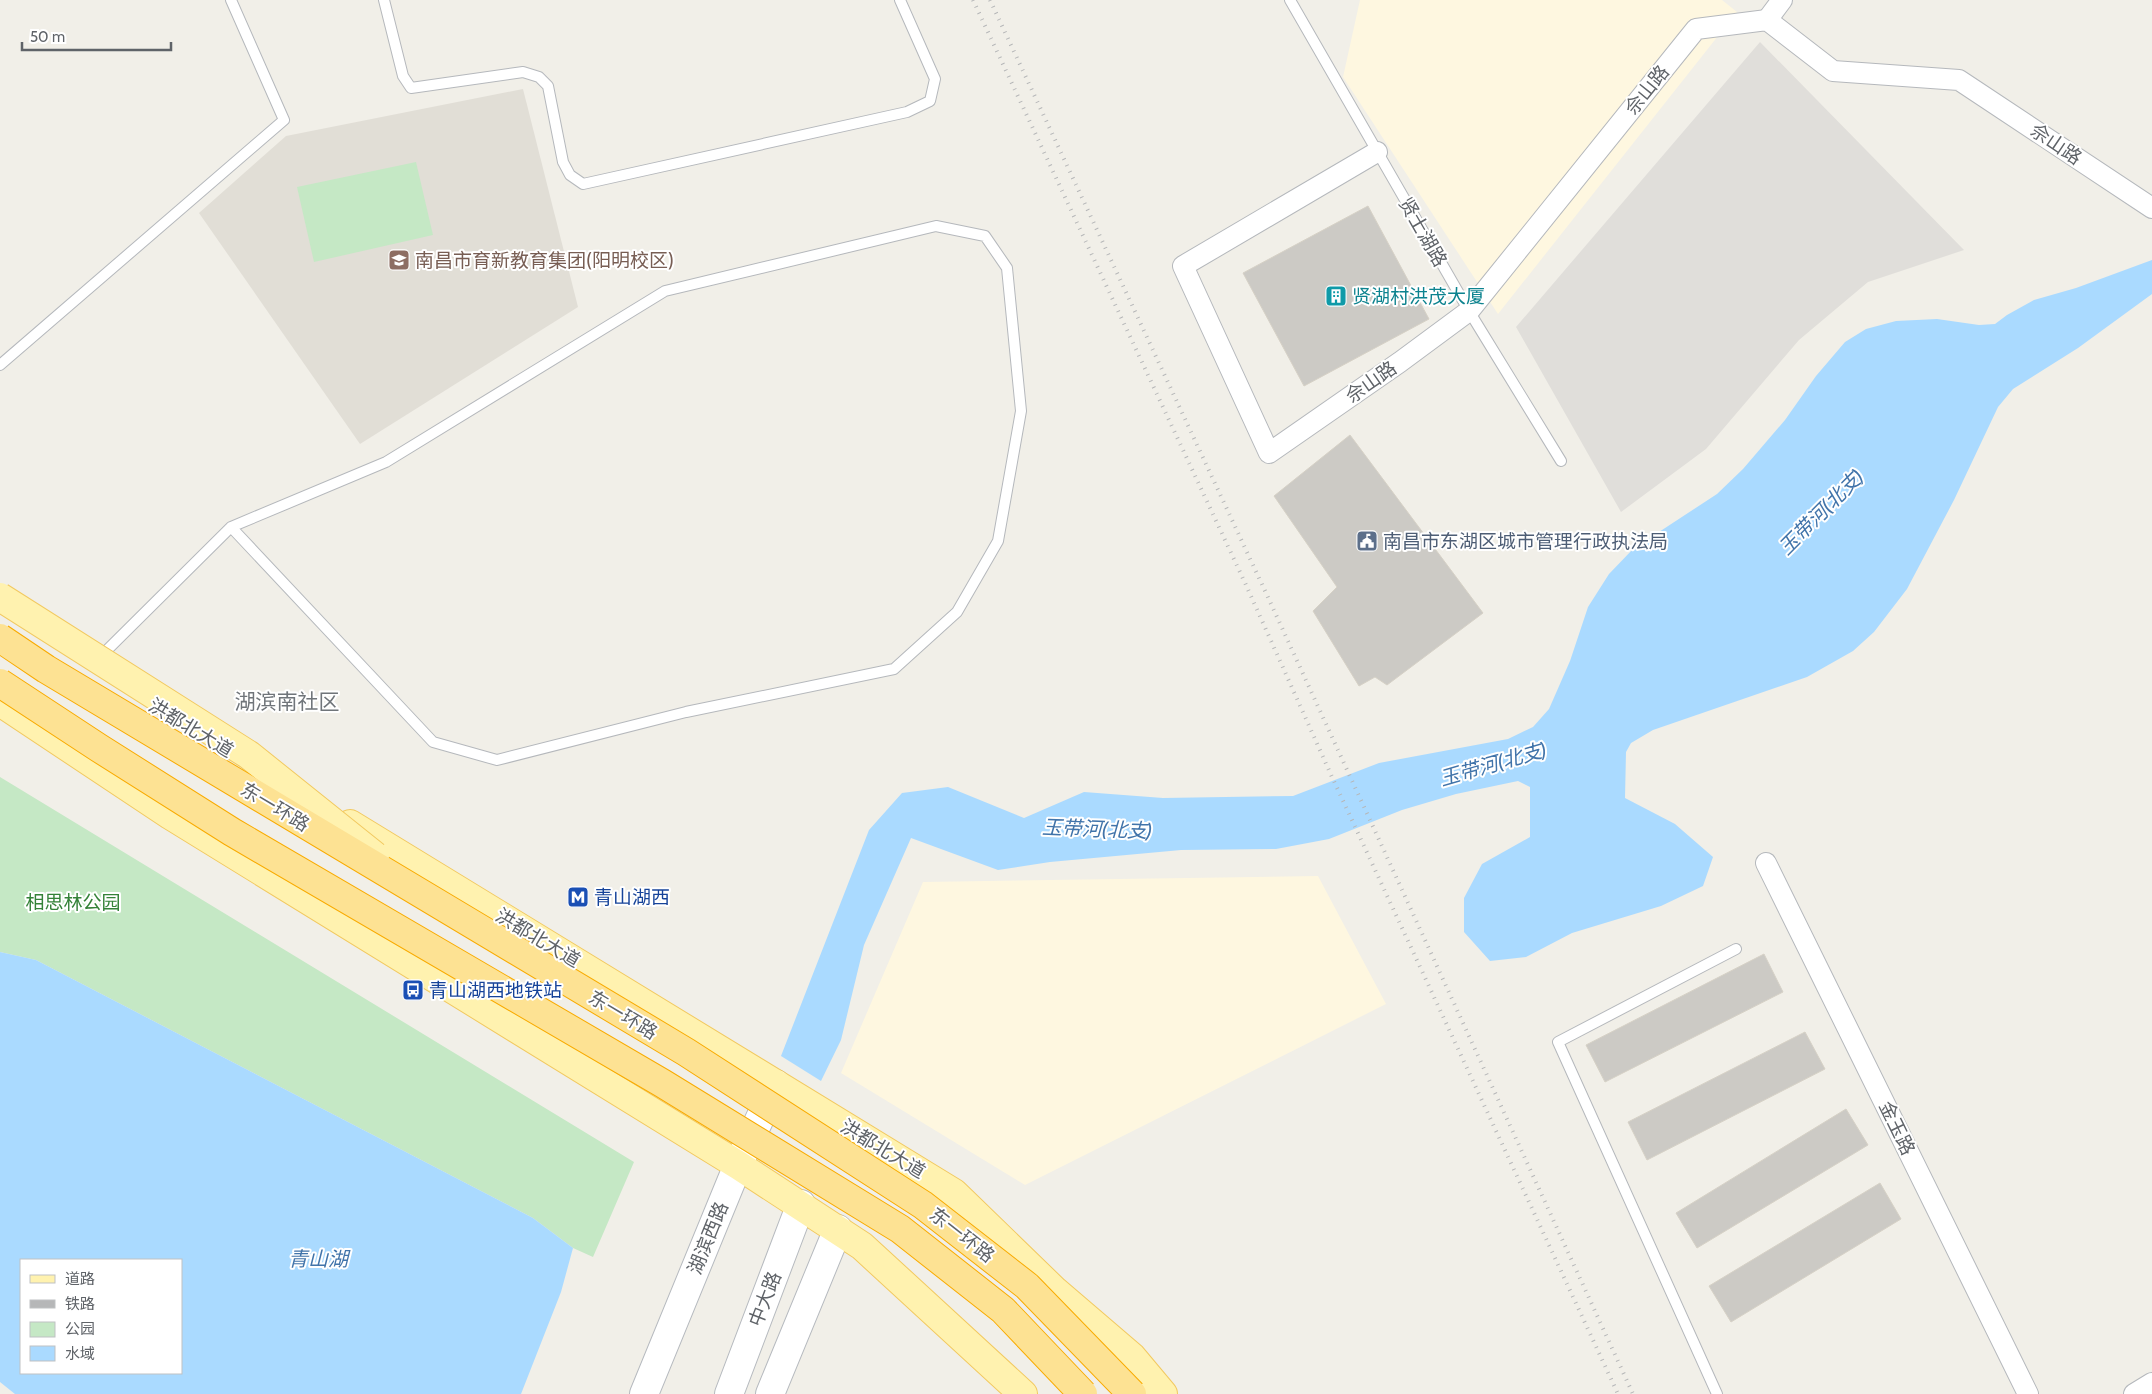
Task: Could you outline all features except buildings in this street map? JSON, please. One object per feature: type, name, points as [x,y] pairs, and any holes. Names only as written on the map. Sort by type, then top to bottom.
[{"type":"highway","name":"东一环路","points":[[0,638],[46,669],[686,1052],[923,1205],[1027,1286],[1132,1394]]},
{"type":"highway","name":"东一环路","points":[[0,683],[232,832],[662,1083],[900,1229],[1002,1310],[1083,1394]]},
{"type":"main road","points":[[0,597],[249,755],[433,902]]},
{"type":"main road","name":"洪都北大道","points":[[0,612],[954,1193],[1055,1291],[1132,1356],[1163,1394]]},
{"type":"main road","points":[[0,700],[99,748]]},
{"type":"main road","points":[[0,700],[170,815],[801,1204],[838,1229],[862,1246],[1023,1394]]},
{"type":"main road","name":"湖滨西路","points":[[644,1394],[738,1165],[776,1084]]},
{"type":"main road","name":"中大路","points":[[729,1394],[801,1204]]},
{"type":"main road","points":[[770,1394],[838,1229]]},
{"type":"street","points":[[1767,20],[1782,0]]},
{"type":"street","name":"佘山路","points":[[1377,152],[1184,266],[1269,453],[1400,362],[1469,311],[1696,29],[1767,20],[1833,71],[1959,80],[2152,208]]},
{"type":"street","name":"金玉路","points":[[1766,862],[2028,1394]]},
{"type":"street","points":[[2134,1394],[2152,1383]]},
{"type":"lane","points":[[0,365],[284,120],[231,0]]},
{"type":"lane","points":[[384,0],[403,76],[411,88],[523,72],[539,77],[548,86],[563,162],[570,175],[583,184],[907,112],[930,101],[935,79],[900,0]]},
{"type":"lane","name":"贤士湖路","points":[[1290,0],[1469,311],[1561,461]]},
{"type":"lane","points":[[90,667],[231,527],[386,462],[665,290],[936,226],[985,236],[1007,268],[1020,411],[998,541],[957,612],[894,669],[686,712],[497,760],[433,742],[231,527]]},
{"type":"lane","points":[[1717,1394],[1558,1042],[1736,949]]},
{"type":"shaded area","points":[[1360,0],[1722,0],[1737,12],[1498,314],[1343,77]]},
{"type":"shaded area","points":[[1760,42],[1964,250],[1868,282],[1799,340],[1706,449],[1621,512],[1516,327]]},
{"type":"shaded area","name":"南昌市育新教育集团(阳明校区)","points":[[523,89],[578,307],[360,444],[199,213],[286,136]]},
{"type":"shaded area","points":[[1318,876],[1386,1004],[1025,1185],[841,1073],[923,882]]},
{"type":"green space","points":[[416,162],[433,235],[314,262],[297,187]]},
{"type":"green space","name":"相思林公园","points":[[0,777],[634,1162],[593,1257],[573,1248],[533,1218],[36,960],[0,952]]},
{"type":"water","name":"玉带河(北支)","points":[[2152,260],[2152,294],[2078,348],[2013,389],[1998,407],[1954,500],[1907,589],[1874,632],[1853,651],[1807,677],[1653,730],[1631,743],[1626,752],[1625,798],[1675,824],[1713,857],[1703,886],[1661,906],[1572,933],[1526,957],[1490,961],[1464,932],[1464,898],[1482,864],[1530,837],[1530,787],[1518,781],[1456,794],[1402,810],[1329,839],[1276,849],[1181,850],[1050,862],[998,870],[911,838],[864,945],[841,1040],[821,1081],[781,1056],[869,830],[902,793],[948,787],[1024,818],[1084,792],[1163,798],[1293,796],[1379,763],[1508,739],[1533,727],[1549,709],[1570,661],[1588,607],[1609,574],[1633,549],[1717,494],[1743,469],[1785,420],[1816,376],[1845,342],[1866,329],[1896,321],[1937,319],[1979,325],[1995,324],[2034,300],[2076,288]]},
{"type":"water","name":"青山湖","points":[[0,952],[36,960],[533,1218],[573,1248],[561,1292],[521,1394],[15,1394],[0,1382]]},
{"type":"railway","points":[[973,0],[1246,585],[1332,777],[1618,1394]]},
{"type":"railway","points":[[990,0],[1266,593],[1633,1394]]},
{"type":"place","name":"南昌市育新教育集团(阳明校区)","points":[[399,260]]},
{"type":"place","name":"贤湖村洪茂大厦","points":[[1336,296]]},
{"type":"place","name":"南昌市东湖区城市管理行政执法局","points":[[1367,541]]},
{"type":"place","name":"青山湖西","points":[[578,897]]},
{"type":"place","name":"青山湖西地铁站","points":[[413,990]]},
{"type":"district","name":"湖滨南社区","points":[[287,701]]}]
